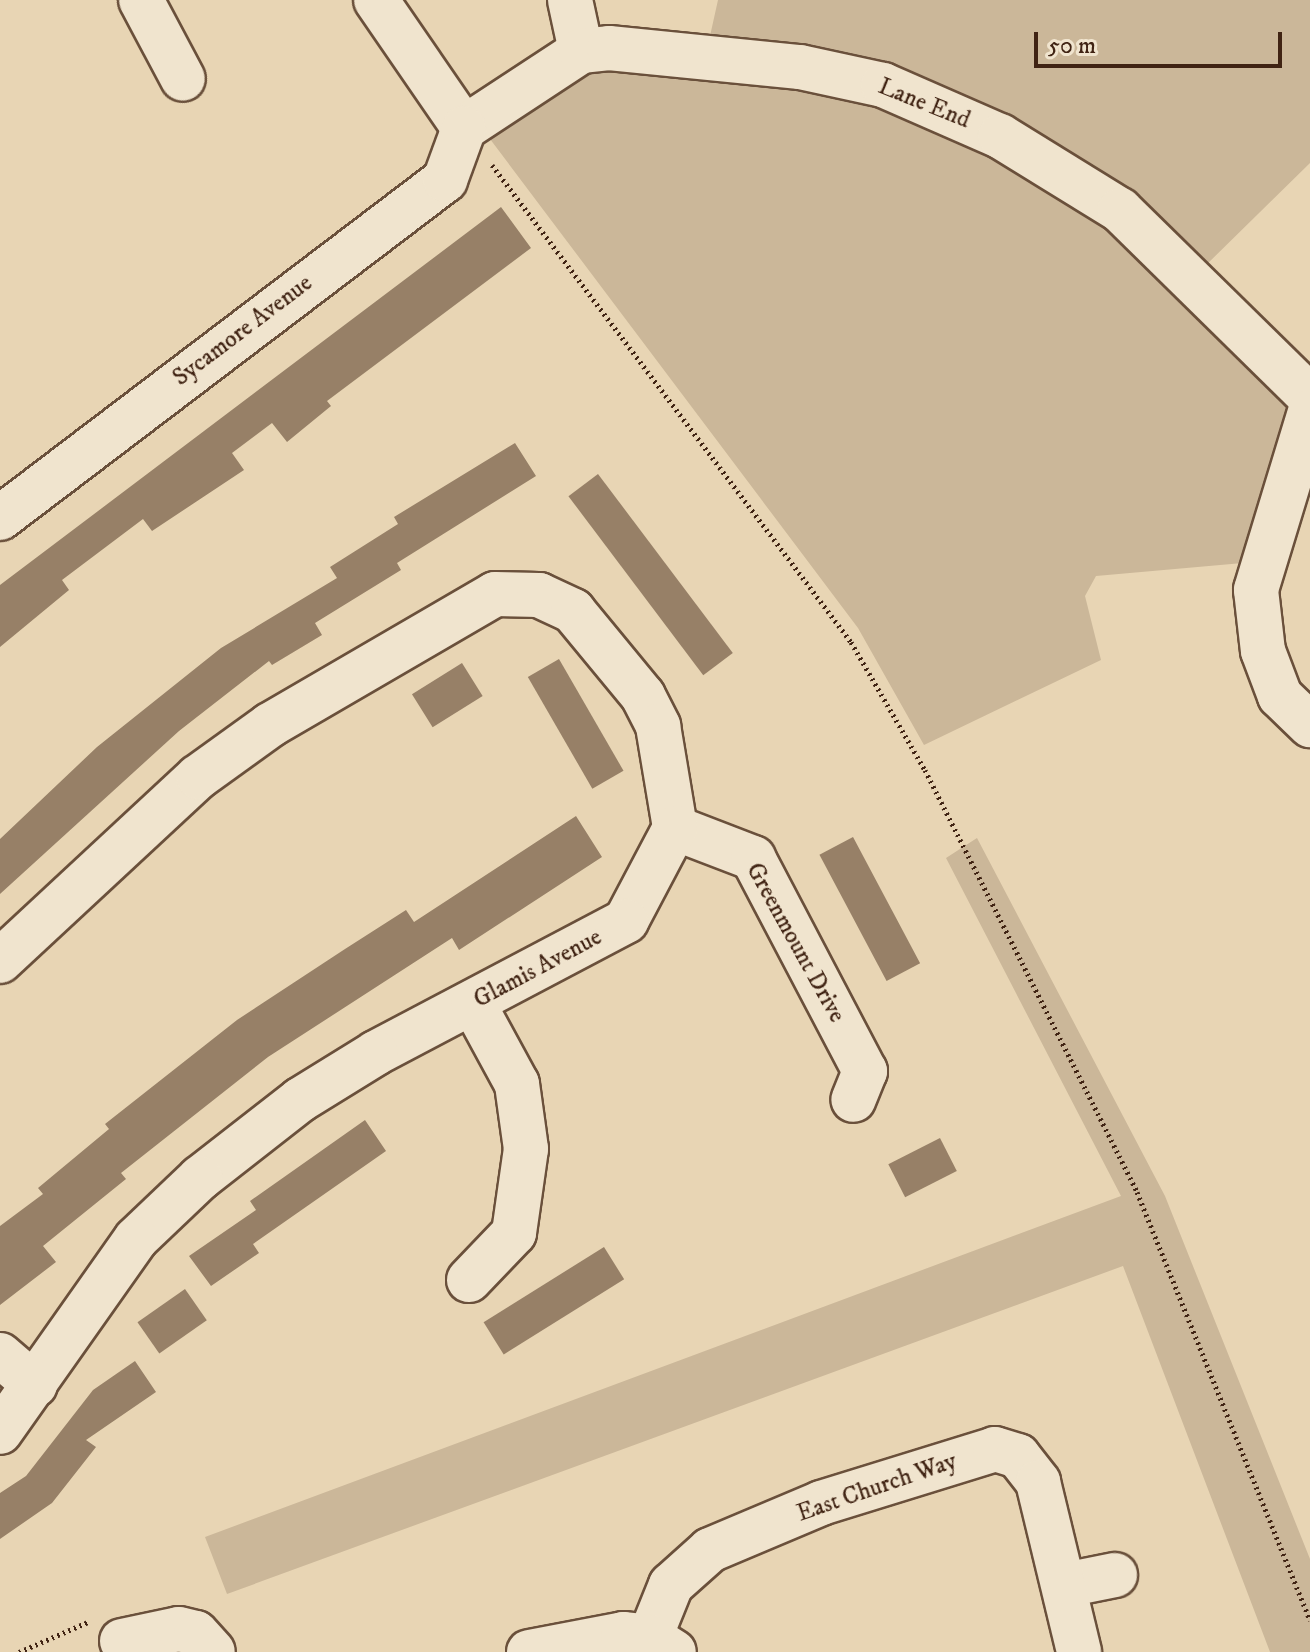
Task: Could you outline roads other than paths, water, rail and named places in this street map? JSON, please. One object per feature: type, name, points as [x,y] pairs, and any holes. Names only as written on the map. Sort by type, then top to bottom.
[{"type":"street","points":[[141,0],[183,79]]},
{"type":"street","points":[[376,0],[464,128],[581,51],[570,0]]},
{"type":"street","name":"Lane End","points":[[581,51],[609,48],[800,67],[883,85],[1000,136],[1120,210],[1310,397]]},
{"type":"street","name":"Sycamore Avenue","points":[[0,518],[445,180],[464,128]]},
{"type":"street","points":[[1310,412],[1256,590],[1263,651],[1280,696],[1310,725]]},
{"type":"street","points":[[0,961],[198,777],[270,725],[495,594],[539,595],[573,611],[643,696],[666,757],[675,828]]},
{"type":"street","name":"Glamis Avenue","points":[[0,1432],[136,1239],[200,1178],[300,1100],[626,921],[675,828]]},
{"type":"street","name":"Greenmount Drive","points":[[675,828],[753,858],[865,1071],[853,1100]]},
{"type":"street","points":[[469,1280],[514,1233],[526,1149],[517,1084],[473,1003]]},
{"type":"street","points":[[0,1355],[35,1385]]},
{"type":"street","name":"East Church Way","points":[[662,1645],[671,1585],[710,1550],[821,1503],[995,1449],[1018,1456],[1033,1472],[1065,1585],[1079,1649]]},
{"type":"street","points":[[1065,1585],[1115,1575]]},
{"type":"street","points":[[115,1635],[179,1629],[196,1633],[213,1652]]},
{"type":"street","points":[[529,1652],[580,1639],[662,1645]]}]
